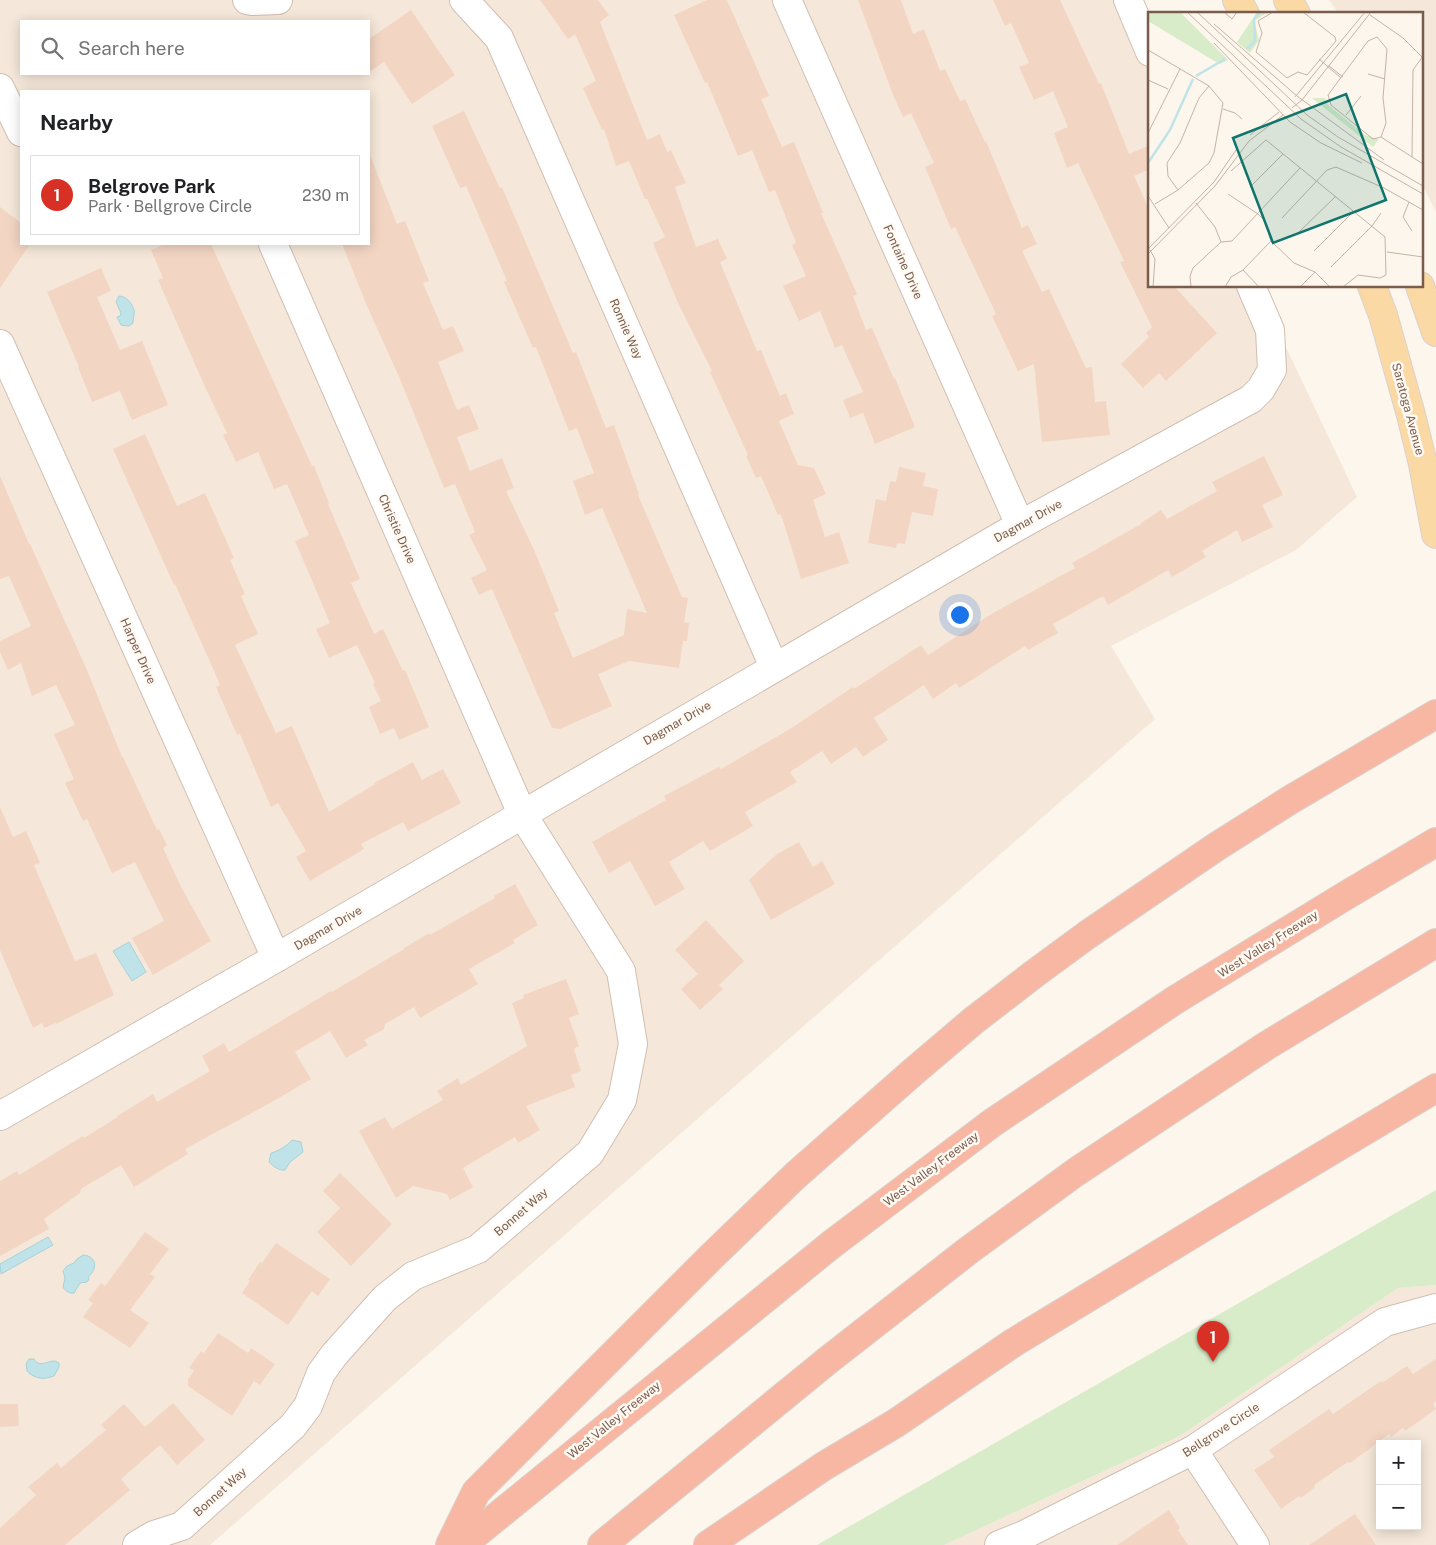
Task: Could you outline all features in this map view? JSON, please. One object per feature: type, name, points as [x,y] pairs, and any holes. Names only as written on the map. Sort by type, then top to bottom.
[{"type":"highway","points":[[450,1545],[476,1492],[810,1163],[912,1072],[973,1021],[1034,974],[1216,847],[1298,795],[1436,714]]},
{"type":"highway","name":"West Valley Freeway","points":[[462,1545],[810,1261],[992,1123],[1175,1000],[1436,842]]},
{"type":"highway","points":[[602,1545],[827,1361],[969,1250],[1076,1172],[1266,1046],[1436,943]]},
{"type":"highway","points":[[708,1545],[824,1466],[896,1422],[1013,1343],[1217,1218],[1436,1088]]},
{"type":"main road","points":[[1237,0],[1243,12]]},
{"type":"main road","points":[[1288,0],[1295,12]]},
{"type":"main road","name":"Saratoga Avenue","points":[[1373,288],[1412,415],[1436,534]]},
{"type":"main road","points":[[1421,288],[1436,332]]},
{"type":"street","points":[[247,0],[278,0]]},
{"type":"street","name":"Ronnie Way","points":[[464,0],[499,38],[774,667]]},
{"type":"street","name":"Fontaine Drive","points":[[787,0],[1020,525]]},
{"type":"street","points":[[1136,5],[1148,45]]},
{"type":"street","points":[[0,88],[20,130]]},
{"type":"street","name":"Christie Drive","points":[[273,245],[522,814]]},
{"type":"street","name":"Dagmar Drive","points":[[3,1106],[276,958],[1020,525],[1251,399],[1261,388],[1272,370],[1270,330],[1252,288]]},
{"type":"street","name":"Harper Drive","points":[[0,344],[276,958]]},
{"type":"street","name":"Bonnet Way","points":[[137,1545],[154,1535],[178,1535],[293,1426],[308,1406],[321,1373],[334,1355],[385,1298],[413,1276],[478,1249],[590,1153],[622,1100],[633,1044],[622,971],[522,814]]},
{"type":"street","name":"Bellgrove Circle","points":[[999,1545],[1024,1535],[1193,1450],[1385,1322],[1436,1308]]},
{"type":"street","points":[[1193,1450],[1255,1545]]},
{"type":"shaded area","points":[[0,0],[1120,0],[1148,58],[1148,288],[1258,288],[1357,497],[1296,550],[1111,646],[1155,719],[210,1545],[0,1545]]},
{"type":"shaded area","points":[[1329,0],[1436,0],[1436,212],[1424,188],[1424,12],[1338,12]]},
{"type":"shaded area","points":[[1436,1285],[1436,1545],[944,1545],[1180,1436],[1398,1288]]},
{"type":"green space","points":[[1436,1190],[1436,1285],[1398,1288],[1180,1436],[944,1545],[817,1545]]},
{"type":"water","points":[[119,296],[128,300],[134,310],[133,323],[129,326],[121,325],[117,317],[121,313],[116,302]]},
{"type":"water","points":[[129,942],[146,972],[132,981],[113,951]]},
{"type":"water","points":[[292,1140],[301,1142],[303,1152],[290,1162],[285,1170],[276,1168],[269,1162],[271,1153],[282,1148]]},
{"type":"water","points":[[48,1237],[53,1245],[1,1274],[0,1264]]},
{"type":"water","points":[[83,1255],[93,1260],[95,1267],[87,1282],[80,1283],[74,1293],[69,1293],[63,1287],[65,1278],[63,1271]]},
{"type":"water","points":[[29,1359],[34,1359],[41,1364],[55,1361],[59,1363],[59,1367],[54,1376],[46,1378],[36,1377],[27,1371],[26,1364]]},
{"type":"building","points":[[540,0],[598,0],[609,15],[600,22],[647,140],[660,134],[667,152],[671,150],[686,183],[675,187],[696,247],[718,239],[727,259],[720,262],[757,351],[761,350],[780,396],[786,393],[794,414],[779,421],[798,465],[814,468],[826,494],[813,500],[825,537],[839,532],[849,563],[801,579],[781,514],[778,515],[761,476],[756,478],[746,456],[748,455],[710,372],[712,371],[678,303],[653,243],[665,237],[647,199],[645,199],[629,161],[616,166],[604,129],[602,130],[583,88],[596,81],[575,34],[568,39]]},
{"type":"building","points":[[707,0],[727,0],[769,96],[761,99],[782,147],[794,142],[823,213],[821,213],[857,294],[853,296],[866,330],[872,328],[915,427],[875,444],[863,413],[850,418],[843,400],[863,392],[842,345],[835,348],[820,311],[799,321],[783,286],[806,276],[792,245],[796,243],[775,190],[769,192],[752,150],[738,156],[707,82],[705,83],[674,15]]},
{"type":"building","points":[[858,0],[901,0],[913,34],[924,29],[940,71],[945,69],[960,101],[965,99],[986,141],[1022,228],[1028,225],[1037,244],[1022,251],[1042,292],[1049,289],[1086,368],[1092,367],[1095,402],[1106,401],[1110,435],[1042,442],[1034,364],[1018,371],[992,316],[996,314],[955,227],[951,229],[925,167],[934,163],[911,113],[903,117],[893,95]]},
{"type":"building","points":[[993,0],[1060,0],[1099,84],[1101,83],[1129,154],[1148,146],[1148,170],[1134,176],[1148,207],[1148,288],[1176,288],[1217,333],[1166,381],[1159,373],[1143,388],[1121,364],[1149,337],[1146,333],[1152,327],[1120,262],[1124,261],[1078,163],[1067,168],[1054,133],[1068,127],[1053,91],[1034,100],[1019,67],[1029,63],[1011,23],[1005,26]]},
{"type":"building","points":[[411,10],[455,75],[412,104],[384,62],[370,71],[370,38]]},
{"type":"building","points":[[464,111],[500,188],[502,187],[573,353],[576,352],[606,428],[614,425],[638,495],[682,597],[688,598],[684,622],[689,623],[687,641],[683,641],[679,668],[629,661],[598,674],[612,706],[560,729],[552,728],[492,589],[479,595],[471,578],[487,570],[469,535],[475,532],[455,484],[444,488],[342,245],[370,245],[370,155],[397,224],[405,221],[429,281],[423,283],[443,330],[453,326],[464,351],[438,362],[457,410],[469,405],[479,429],[457,437],[470,471],[502,458],[514,488],[506,491],[535,552],[559,611],[554,613],[573,658],[624,635],[627,609],[647,613],[602,508],[585,515],[573,481],[594,473],[577,428],[569,431],[536,347],[533,348],[504,282],[507,281],[466,186],[460,188],[432,126]]},
{"type":"building","points":[[0,207],[20,222],[20,245],[29,245],[0,288]]},
{"type":"building","points":[[163,245],[211,245],[312,466],[314,466],[360,579],[351,583],[374,634],[383,629],[403,671],[405,670],[429,727],[399,740],[394,728],[380,734],[369,707],[381,701],[373,684],[375,683],[357,645],[329,658],[316,629],[330,623],[295,541],[309,535],[287,484],[274,489],[258,452],[236,462],[223,435],[227,433],[158,280],[163,278],[151,250]]},
{"type":"building","points":[[101,268],[111,291],[97,297],[120,350],[142,341],[168,405],[132,420],[120,391],[92,402],[47,292]]},
{"type":"building","points":[[145,434],[177,506],[205,493],[234,558],[230,560],[245,594],[241,596],[258,634],[235,645],[276,733],[292,726],[329,812],[374,783],[413,762],[422,780],[443,769],[461,803],[408,831],[403,822],[361,844],[364,849],[310,881],[296,857],[306,851],[278,803],[271,807],[240,734],[237,735],[216,687],[220,685],[215,673],[113,449]]},
{"type":"building","points":[[1264,456],[1283,495],[1262,505],[1273,527],[1242,542],[1237,530],[1202,551],[1206,557],[1172,577],[1168,570],[1108,605],[1103,596],[1053,624],[1058,633],[1028,650],[1025,646],[959,688],[956,683],[933,699],[924,685],[874,718],[888,740],[863,757],[856,747],[831,764],[822,751],[790,772],[797,782],[745,812],[753,826],[710,851],[703,841],[669,862],[685,889],[655,906],[630,861],[609,873],[592,842],[666,800],[664,796],[719,767],[721,769],[790,729],[921,645],[928,655],[993,613],[1075,568],[1072,563],[1141,524],[1161,510],[1167,519],[1217,491],[1212,482]]},
{"type":"building","points":[[899,467],[926,473],[923,486],[938,489],[933,516],[912,512],[905,544],[897,543],[896,548],[868,543],[876,499],[886,501],[890,481],[896,482]]},
{"type":"building","points":[[0,476],[87,670],[122,757],[157,830],[159,829],[167,845],[163,848],[181,887],[211,941],[153,975],[132,938],[164,921],[135,862],[112,873],[87,819],[83,821],[65,783],[74,779],[54,734],[75,725],[56,685],[32,696],[21,663],[8,670],[0,652],[0,641],[31,626],[9,576],[0,579]]},
{"type":"building","points":[[0,807],[13,837],[26,831],[40,863],[34,865],[75,961],[96,953],[114,995],[44,1028],[42,1023],[33,1028],[0,950]]},
{"type":"building","points":[[799,842],[813,867],[822,861],[835,884],[771,920],[749,880],[777,854]]},
{"type":"building","points":[[515,884],[538,925],[513,940],[515,943],[469,969],[478,984],[420,1018],[414,1007],[385,1024],[384,1029],[364,1040],[368,1045],[346,1058],[330,1031],[295,1052],[311,1079],[185,1149],[188,1154],[134,1187],[121,1165],[81,1189],[80,1193],[44,1219],[49,1229],[0,1256],[0,1181],[17,1171],[19,1175],[83,1136],[84,1138],[153,1094],[157,1102],[210,1071],[202,1056],[224,1043],[229,1052],[429,933],[430,935],[495,898],[494,896]]},
{"type":"building","points":[[706,920],[744,961],[719,985],[723,989],[700,1010],[681,989],[698,974],[675,950]]},
{"type":"building","points":[[566,979],[579,1014],[569,1018],[579,1046],[574,1049],[581,1071],[571,1075],[575,1087],[526,1106],[540,1130],[518,1143],[515,1137],[463,1168],[473,1187],[450,1200],[447,1194],[413,1186],[396,1198],[359,1131],[385,1117],[392,1129],[443,1100],[437,1091],[458,1078],[461,1085],[527,1046],[512,1003],[524,998],[523,995]]},
{"type":"building","points":[[340,1173],[392,1224],[351,1266],[317,1232],[340,1208],[323,1191]]},
{"type":"building","points":[[145,1232],[169,1249],[150,1274],[155,1277],[130,1310],[149,1323],[130,1348],[83,1317],[93,1303],[88,1300],[101,1283],[105,1286]]},
{"type":"building","points":[[276,1243],[330,1279],[318,1296],[312,1291],[288,1325],[242,1293],[260,1262],[262,1263]]},
{"type":"building","points":[[218,1333],[248,1353],[251,1348],[275,1364],[260,1385],[254,1381],[232,1416],[188,1386],[188,1379],[194,1371],[189,1368],[201,1351],[204,1353]]},
{"type":"building","points":[[1436,1359],[1436,1401],[1433,1404],[1436,1409],[1405,1431],[1403,1428],[1391,1437],[1389,1434],[1381,1440],[1376,1440],[1376,1444],[1350,1463],[1348,1462],[1314,1485],[1315,1487],[1301,1498],[1299,1496],[1281,1509],[1254,1470],[1274,1457],[1269,1450],[1329,1409],[1333,1414],[1381,1381],[1382,1383],[1407,1366],[1413,1374]]},
{"type":"building","points":[[173,1403],[205,1440],[177,1465],[160,1445],[121,1479],[130,1490],[65,1545],[0,1545],[0,1528],[36,1495],[28,1487],[57,1463],[61,1468],[106,1430],[101,1425],[124,1404],[145,1427]]},
{"type":"building","points":[[0,1404],[18,1404],[19,1426],[0,1427]]},
{"type":"building","points":[[1169,1510],[1180,1528],[1178,1530],[1188,1545],[1117,1545]]},
{"type":"building","points":[[1355,1514],[1376,1545],[1309,1545]]},
{"type":"place","name":"Belgrove Park","points":[[1213,1362]]}]
